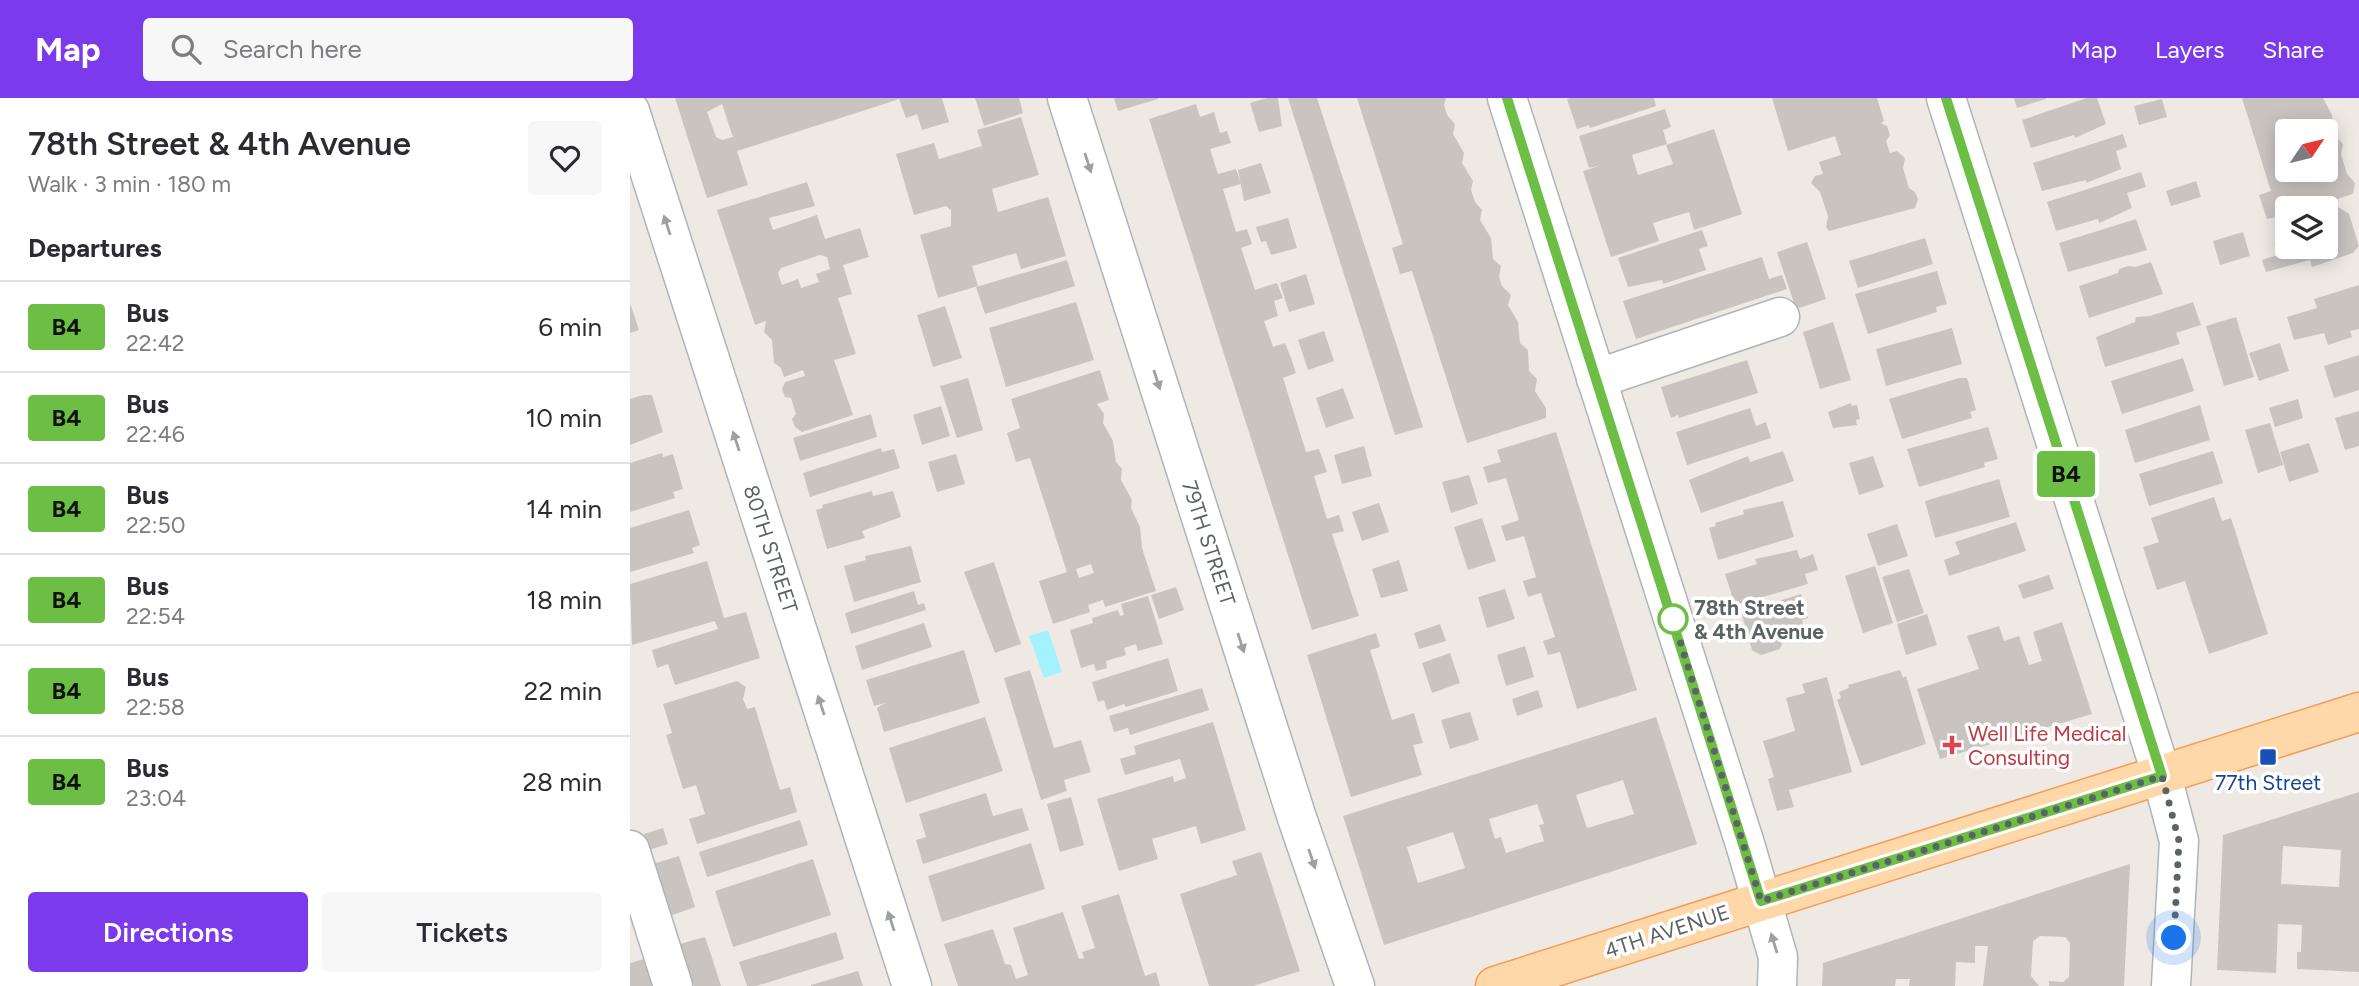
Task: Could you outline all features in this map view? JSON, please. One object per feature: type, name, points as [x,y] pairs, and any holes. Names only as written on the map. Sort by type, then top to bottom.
[{"type":"main road","name":"4TH AVENUE","points":[[1495,986],[2359,712]]},
{"type":"street","name":"79TH STREET","points":[[1067,98],[1293,805],[1355,986]]},
{"type":"street","points":[[1507,98],[1761,901],[1778,957],[1777,986]]},
{"type":"street","points":[[1945,98],[2162,776],[2179,841],[2171,986]]},
{"type":"street","name":"80TH STREET","points":[[630,111],[912,986]]},
{"type":"street","points":[[1596,379],[1780,317]]},
{"type":"street","points":[[630,850],[673,986]]},
{"type":"water","points":[[1048,630],[1062,672],[1044,678],[1029,636]]},
{"type":"building","points":[[675,98],[942,98],[949,122],[922,130],[917,114],[906,118],[899,99],[737,151],[748,185],[707,198]],"holes":[[[722,104],[733,137],[722,140],[716,137],[707,112]]]},
{"type":"building","points":[[975,98],[1019,98],[1023,113],[984,126]]},
{"type":"building","points":[[1114,98],[1158,98],[1158,99],[1118,111]]},
{"type":"building","points":[[1278,98],[1282,126],[1259,132],[1250,103]]},
{"type":"building","points":[[1288,98],[1317,98],[1423,427],[1395,435]]},
{"type":"building","points":[[1357,98],[1446,98],[1444,105],[1447,115],[1455,124],[1453,134],[1464,153],[1462,163],[1473,181],[1471,190],[1475,202],[1482,210],[1480,220],[1491,238],[1493,259],[1501,266],[1499,277],[1502,286],[1511,295],[1508,305],[1518,322],[1520,343],[1528,350],[1529,371],[1537,379],[1535,391],[1546,408],[1546,418],[1467,443],[1412,271],[1400,274],[1392,248],[1403,244]]},
{"type":"building","points":[[1654,98],[1656,106],[1590,128],[1589,125],[1577,129],[1567,99]]},
{"type":"building","points":[[1772,98],[1877,98],[1884,121],[1881,123],[1887,126],[1890,135],[1886,141],[1890,153],[1897,151],[1905,158],[1903,168],[1909,188],[1915,192],[1918,199],[1915,208],[1829,231],[1826,227],[1828,216],[1820,192],[1811,183],[1815,176],[1823,174],[1819,162],[1841,155],[1835,136],[1788,151]]},
{"type":"building","points":[[2014,98],[2046,98],[2046,99],[2017,108]]},
{"type":"building","points":[[2087,98],[2097,98],[2106,124],[2075,138],[2074,135],[2031,148],[2022,120]]},
{"type":"building","points":[[2242,98],[2323,98],[2333,119],[2275,119],[2275,182],[2338,182],[2338,139],[2343,144],[2341,154],[2347,174],[2355,183],[2353,194],[2338,199],[2338,196],[2275,196],[2275,217],[2267,219],[2259,195],[2271,191]]},
{"type":"building","points":[[2162,99],[2167,117],[2139,125],[2134,106]]},
{"type":"building","points":[[1196,104],[1200,117],[1214,112],[1220,133],[1227,131],[1231,143],[1210,149],[1218,174],[1236,169],[1241,184],[1223,189],[1236,232],[1247,229],[1252,244],[1241,248],[1255,290],[1277,283],[1283,298],[1274,301],[1278,316],[1264,321],[1273,347],[1285,343],[1291,358],[1296,373],[1283,378],[1306,452],[1319,449],[1327,472],[1314,476],[1327,519],[1339,515],[1344,531],[1332,534],[1359,616],[1312,630],[1149,119]]},
{"type":"building","points":[[1665,109],[1671,127],[1663,130],[1667,144],[1632,155],[1638,175],[1673,164],[1666,145],[1714,129],[1742,214],[1694,230],[1689,212],[1653,223],[1659,241],[1611,257],[1583,171],[1602,165],[1589,168],[1579,136]]},
{"type":"building","points":[[1021,117],[1039,175],[992,189],[998,212],[1048,197],[1066,256],[1021,269],[1016,253],[972,266],[978,286],[938,298],[920,235],[951,226],[951,210],[946,206],[914,215],[896,154],[934,143],[939,159],[982,146],[977,130]]},
{"type":"building","points":[[2123,134],[2127,147],[2116,151],[2121,169],[2086,183],[2086,180],[2042,191],[2033,163]]},
{"type":"building","points":[[1261,163],[1271,193],[1244,201],[1238,170]]},
{"type":"building","points":[[2141,172],[2146,187],[2127,193],[2132,208],[2099,223],[2098,219],[2056,231],[2047,202]]},
{"type":"building","points":[[2196,181],[2201,197],[2171,206],[2166,191]]},
{"type":"building","points":[[807,182],[815,206],[769,218],[773,230],[817,215],[825,239],[860,228],[869,257],[843,265],[852,294],[838,298],[856,354],[834,360],[853,415],[802,432],[795,427],[792,419],[796,414],[791,398],[785,397],[782,389],[785,382],[805,376],[803,370],[784,377],[781,368],[774,363],[772,340],[764,332],[766,321],[755,325],[717,210]],"holes":[[[820,255],[827,257],[830,269],[816,274],[819,282],[801,288],[798,279],[782,285],[778,273],[781,268]]]},
{"type":"building","points":[[2338,207],[2349,214],[2359,246],[2353,253],[2338,258]]},
{"type":"building","points":[[1288,218],[1297,248],[1271,255],[1266,241],[1261,242],[1256,227]]},
{"type":"building","points":[[2136,219],[2147,250],[2068,272],[2059,243]]},
{"type":"building","points":[[1702,230],[1708,246],[1699,249],[1706,270],[1663,284],[1662,280],[1628,287],[1618,258]]},
{"type":"building","points":[[2243,232],[2250,256],[2220,265],[2213,241]]},
{"type":"building","points":[[1925,238],[1933,264],[1858,288],[1849,261]]},
{"type":"building","points":[[1807,242],[1826,299],[1796,309],[1777,252]]},
{"type":"building","points":[[2275,256],[2275,259],[2335,259],[2312,267],[2310,260],[2266,272],[2262,260]]},
{"type":"building","points":[[1762,257],[1769,279],[1782,275],[1787,289],[1636,339],[1623,301]]},
{"type":"building","points":[[1067,260],[1075,286],[985,314],[976,287]]},
{"type":"building","points":[[2151,262],[2163,294],[2089,318],[2079,286],[2118,273],[2119,269],[2128,266],[2135,267]]},
{"type":"building","points":[[1937,271],[1947,304],[1936,307],[1937,312],[1868,334],[1855,294]]},
{"type":"building","points":[[1306,274],[1315,304],[1289,312],[1280,283]]},
{"type":"building","points":[[2359,285],[2359,329],[2350,331],[2352,337],[2328,345],[2324,333],[2294,340],[2287,317],[2317,308],[2314,299]]},
{"type":"building","points":[[1076,302],[1094,360],[1006,387],[989,328]]},
{"type":"building","points":[[2193,302],[2201,325],[2176,333],[2180,344],[2105,367],[2096,337],[2135,322],[2136,317],[2150,316]]},
{"type":"building","points":[[630,303],[639,330],[630,333]]},
{"type":"building","points":[[945,306],[962,358],[933,367],[917,315]]},
{"type":"building","points":[[2236,317],[2254,377],[2224,386],[2206,326]]},
{"type":"building","points":[[1833,322],[1851,380],[1820,389],[1803,332]]},
{"type":"building","points":[[1952,328],[1962,364],[1886,386],[1876,349]]},
{"type":"building","points":[[1324,331],[1334,361],[1308,370],[1298,340]]},
{"type":"building","points":[[2280,343],[2289,371],[2259,381],[2249,353]]},
{"type":"building","points":[[2359,355],[2359,390],[2334,398],[2324,366]]},
{"type":"building","points":[[2183,358],[2194,391],[2122,414],[2111,381]]},
{"type":"building","points":[[1747,360],[1758,393],[1679,418],[1678,415],[1671,418],[1661,387]]},
{"type":"building","points":[[1100,370],[1109,400],[1097,404],[1104,414],[1103,423],[1113,441],[1116,462],[1122,469],[1121,480],[1132,500],[1131,508],[1140,527],[1142,548],[1156,591],[1105,607],[1103,600],[1088,605],[1090,612],[1053,624],[1039,581],[1067,572],[1030,458],[1016,462],[1007,433],[1020,428],[1011,399]],"holes":[[[1091,564],[1094,573],[1079,578],[1076,569]]]},
{"type":"building","points":[[968,378],[983,430],[957,438],[940,386]]},
{"type":"building","points":[[1967,378],[1976,410],[1970,412],[1972,418],[1902,439],[1889,399]]},
{"type":"building","points":[[1343,388],[1354,418],[1326,428],[1316,398]]},
{"type":"building","points":[[652,395],[663,432],[630,445],[630,399]]},
{"type":"building","points":[[2298,399],[2303,418],[2275,427],[2269,408]]},
{"type":"building","points":[[1851,403],[1852,406],[1857,405],[1860,419],[1856,420],[1857,425],[1833,428],[1828,412]]},
{"type":"building","points":[[2200,405],[2210,440],[2135,463],[2125,430]]},
{"type":"building","points":[[941,406],[950,436],[922,445],[913,415]]},
{"type":"building","points":[[1750,408],[1756,426],[1766,422],[1771,438],[1687,465],[1676,432]]},
{"type":"building","points":[[2359,411],[2359,446],[2345,450],[2335,418]]},
{"type":"building","points":[[871,414],[877,437],[800,461],[793,438]]},
{"type":"building","points":[[2270,423],[2283,465],[2258,473],[2245,430]]},
{"type":"building","points":[[1988,427],[1998,459],[1984,463],[1985,467],[1919,487],[1907,449]]},
{"type":"building","points":[[1556,432],[1637,690],[1577,709],[1560,652],[1548,655],[1543,641],[1555,637],[1541,593],[1528,597],[1523,581],[1536,577],[1524,536],[1506,541],[1501,526],[1519,520],[1506,478],[1488,483],[1483,467],[1501,462],[1497,450]]},
{"type":"building","points":[[2309,443],[2319,472],[2289,482],[2280,452]]},
{"type":"building","points":[[1364,446],[1372,476],[1342,484],[1334,455]]},
{"type":"building","points":[[881,448],[882,452],[894,449],[900,468],[810,497],[803,473]]},
{"type":"building","points":[[1783,451],[1794,481],[1701,513],[1689,480],[1748,456],[1750,462]]},
{"type":"building","points":[[2213,451],[2223,483],[2149,506],[2139,474]]},
{"type":"building","points":[[662,453],[663,457],[673,454],[683,489],[673,492],[675,498],[630,512],[630,463]]},
{"type":"building","points":[[956,454],[965,484],[937,492],[928,462]]},
{"type":"building","points":[[1873,456],[1884,487],[1859,495],[1849,463]]},
{"type":"building","points":[[1469,475],[1478,504],[1451,513],[1442,482]]},
{"type":"building","points":[[1999,479],[2010,517],[1935,538],[1925,501]]},
{"type":"building","points":[[872,491],[873,496],[893,491],[901,517],[862,531],[865,538],[827,549],[816,510],[823,508],[822,505]]},
{"type":"building","points":[[2214,497],[2222,521],[2231,518],[2268,634],[2209,654],[2185,581],[2157,590],[2143,547],[2159,542],[2151,518]]},
{"type":"building","points":[[1783,501],[1794,537],[1718,560],[1709,528],[1716,526],[1715,523],[1744,514],[1743,510]]},
{"type":"building","points":[[1379,503],[1389,532],[1362,541],[1352,512]]},
{"type":"building","points":[[689,510],[700,545],[692,548],[694,553],[630,572],[630,528]]},
{"type":"building","points":[[1482,518],[1496,561],[1468,570],[1454,527]]},
{"type":"building","points":[[2016,522],[2026,551],[1949,576],[1944,560],[1960,554],[1955,542]]},
{"type":"building","points":[[1897,524],[1908,556],[1878,566],[1867,534]]},
{"type":"building","points":[[911,546],[921,582],[854,602],[844,566],[866,560],[865,556]]},
{"type":"building","points":[[1797,550],[1800,559],[1813,554],[1818,570],[1805,574],[1808,584],[1735,605],[1725,574],[1757,564],[1755,559]]},
{"type":"building","points":[[1399,560],[1408,591],[1381,598],[1372,569]]},
{"type":"building","points":[[707,561],[724,618],[746,612],[760,658],[675,685],[668,664],[657,668],[652,650],[718,629],[715,621],[632,645],[630,584]]},
{"type":"building","points":[[994,562],[1021,644],[995,653],[964,572]]},
{"type":"building","points":[[1875,566],[1893,623],[1863,633],[1845,576]]},
{"type":"building","points":[[1909,569],[1924,613],[1897,622],[1882,577]]},
{"type":"building","points":[[2049,575],[2054,589],[2023,599],[2018,585]]},
{"type":"building","points":[[1176,587],[1184,610],[1159,619],[1151,595]]},
{"type":"building","points":[[1505,589],[1515,619],[1487,628],[1478,597]]},
{"type":"building","points":[[914,591],[918,605],[924,603],[926,610],[851,634],[845,613]]},
{"type":"building","points":[[1801,594],[1808,618],[1802,620],[1806,636],[1783,641],[1780,649],[1761,655],[1752,650],[1741,612]]},
{"type":"building","points":[[1148,596],[1163,644],[1138,651],[1136,644],[1124,648],[1126,655],[1106,661],[1107,668],[1096,671],[1094,664],[1081,668],[1070,630],[1093,623],[1092,618],[1118,610],[1120,616],[1124,615],[1121,604]]},
{"type":"building","points":[[1927,614],[1937,645],[1906,655],[1897,624]]},
{"type":"building","points":[[2062,622],[2092,714],[1940,759],[1917,689],[1979,669],[1967,636],[1999,626],[2004,641],[2019,636],[2029,665],[2042,661],[2033,632]]},
{"type":"building","points":[[924,623],[932,647],[862,670],[855,646]]},
{"type":"building","points":[[1440,624],[1446,641],[1419,649],[1414,633]]},
{"type":"building","points":[[1376,633],[1380,647],[1370,650],[1392,720],[1414,713],[1423,743],[1413,745],[1422,775],[1351,797],[1307,655]]},
{"type":"building","points":[[1525,646],[1534,677],[1506,686],[1497,655]]},
{"type":"building","points":[[964,650],[980,703],[884,732],[877,708],[885,703],[874,706],[866,680]]},
{"type":"building","points":[[1450,653],[1460,683],[1432,693],[1422,663]]},
{"type":"building","points":[[1168,658],[1178,691],[1107,710],[1104,700],[1098,702],[1092,682]]},
{"type":"building","points":[[1030,670],[1054,748],[1081,740],[1091,772],[1064,780],[1067,791],[1041,800],[1004,678]]},
{"type":"building","points":[[1900,670],[1903,678],[1906,676],[1926,744],[1861,766],[1837,700],[1841,698],[1839,692],[1849,688],[1848,685]]},
{"type":"building","points":[[1827,677],[1852,772],[1789,790],[1794,807],[1777,811],[1768,779],[1774,777],[1763,741],[1795,731],[1786,698],[1805,693],[1802,684]]},
{"type":"building","points":[[737,681],[746,687],[743,699],[747,709],[755,707],[780,790],[790,787],[797,812],[697,844],[689,819],[705,814],[696,785],[683,789],[666,735],[672,733],[663,704]]},
{"type":"building","points":[[1202,688],[1209,710],[1130,735],[1128,728],[1114,732],[1109,716]]},
{"type":"building","points":[[1538,690],[1543,707],[1517,716],[1512,699]]},
{"type":"building","points":[[1470,712],[1479,740],[1450,749],[1441,720]]},
{"type":"building","points":[[985,717],[1003,771],[906,803],[889,748]]},
{"type":"building","points":[[1656,717],[1697,844],[1384,945],[1343,816]],"holes":[[[1623,780],[1634,814],[1587,828],[1576,795]],[[1537,804],[1544,824],[1539,825],[1544,841],[1506,853],[1501,837],[1495,839],[1489,819]],[[1453,832],[1465,868],[1418,883],[1407,847]]]},
{"type":"building","points":[[1213,722],[1246,830],[1201,844],[1196,826],[1152,839],[1158,859],[1119,871],[1097,799],[1173,776],[1174,782],[1186,778],[1180,759],[1125,775],[1120,759],[1136,754],[1134,746]]},
{"type":"building","points":[[2359,792],[2359,972],[2297,969],[2302,925],[2278,924],[2276,973],[2217,970],[2223,835]],"holes":[[[2283,846],[2341,850],[2339,887],[2281,884]]]},
{"type":"building","points":[[986,793],[993,816],[1022,808],[1029,830],[923,864],[916,840],[926,837],[919,814]]},
{"type":"building","points":[[1071,797],[1084,845],[1060,852],[1047,804]]},
{"type":"building","points":[[800,820],[808,845],[707,877],[699,852]]},
{"type":"building","points":[[663,828],[668,844],[649,850],[644,834]]},
{"type":"building","points":[[1031,843],[1045,889],[942,922],[928,876]]},
{"type":"building","points":[[1261,852],[1300,971],[1253,986],[1209,986],[1180,894],[1237,875],[1232,861]]},
{"type":"building","points":[[679,856],[695,907],[670,916],[653,864]]},
{"type":"building","points":[[813,859],[831,915],[733,947],[715,891]]},
{"type":"building","points":[[2130,864],[2124,986],[2049,986],[2049,981],[2063,982],[2069,977],[2070,943],[2065,937],[2040,936],[2033,941],[2031,976],[2039,986],[1983,986],[1988,946],[1975,946],[1975,963],[1956,962],[1955,986],[1909,986],[1910,979],[1896,979],[1895,986],[1822,986],[1823,963]]},
{"type":"building","points":[[1119,894],[1145,976],[1156,972],[1160,986],[958,986],[944,944],[993,929],[1005,964],[1011,965],[1016,979],[1028,975],[1013,928],[1063,912],[1079,959],[1084,958],[1082,952],[1095,948],[1081,906]]},
{"type":"building","points":[[836,932],[844,959],[756,986],[747,986],[739,962]]},
{"type":"building","points":[[705,937],[721,986],[694,986],[680,944]]},
{"type":"building","points":[[651,957],[660,986],[630,986],[630,963]]},
{"type":"building","points":[[858,971],[863,986],[811,986],[811,985]]},
{"type":"bus line","name":"B4","points":[[1507,98],[1761,901],[2162,776],[1946,98]]},
{"type":"place","name":"78th Street & 4th Avenue","points":[[1673,619]]},
{"type":"place","name":"Well Life Medical Consulting","points":[[1952,745]]},
{"type":"place","name":"77th Street","points":[[2268,757]]},
{"type":"route","points":[[1673,619],[1761,901],[2162,776],[2179,841],[2174,938]]}]
